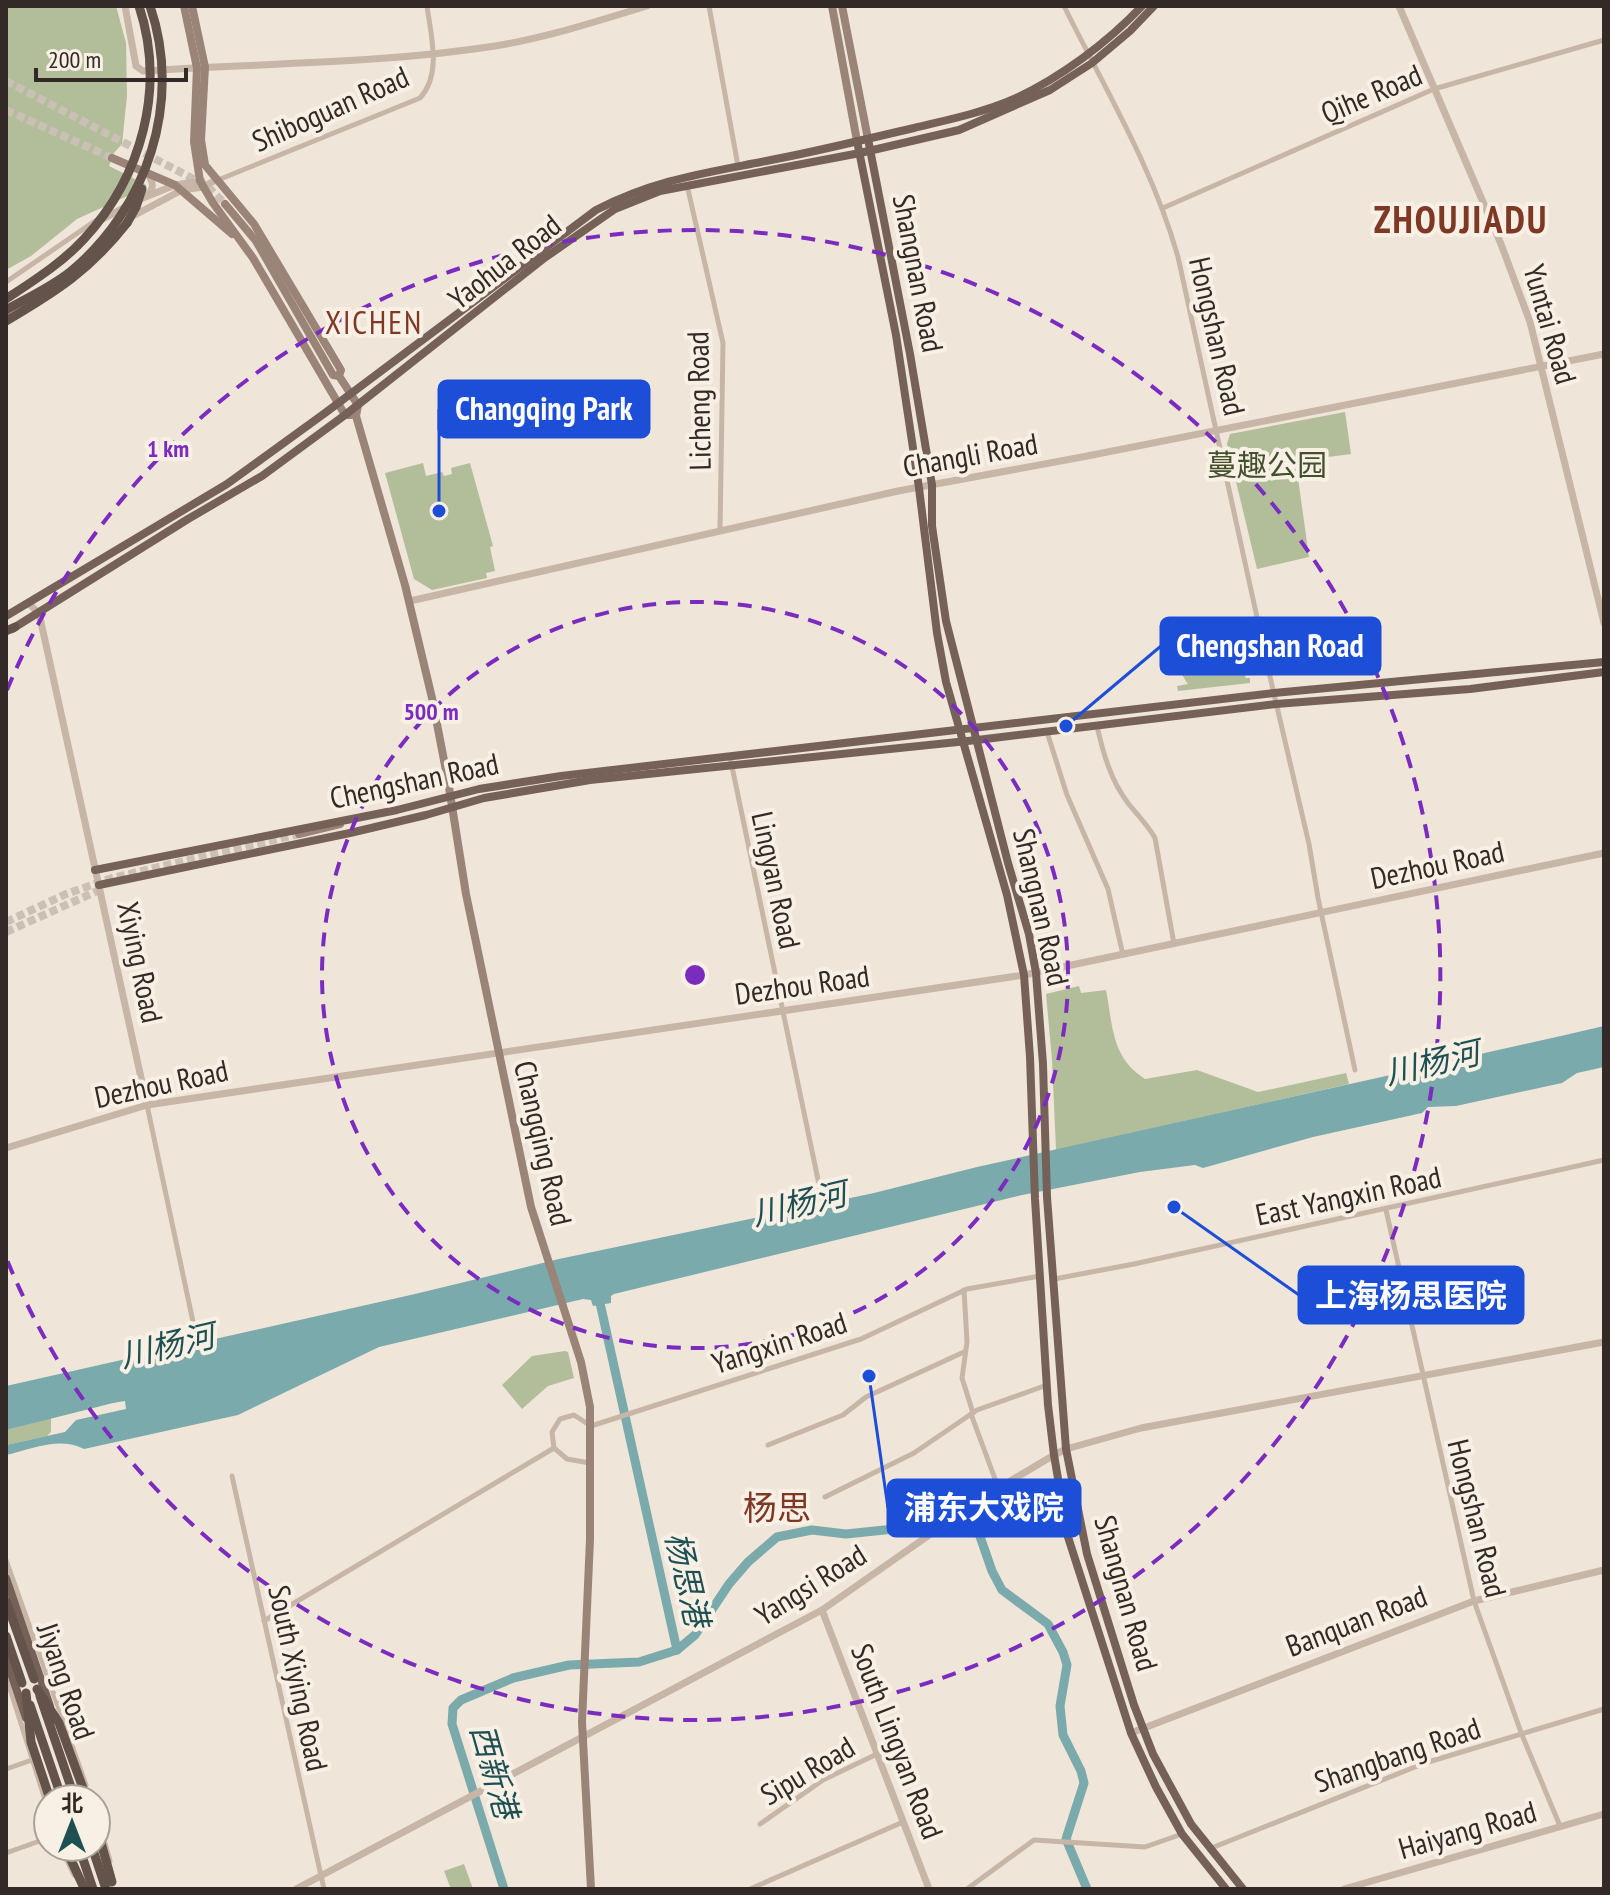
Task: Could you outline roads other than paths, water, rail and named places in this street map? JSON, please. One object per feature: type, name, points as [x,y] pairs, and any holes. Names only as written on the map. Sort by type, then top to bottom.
[{"type":"highway","points":[[6,297],[62,260],[84,239],[129,175],[143,134],[149,100],[150,62],[139,6]]},
{"type":"highway","points":[[6,319],[72,280],[104,253],[136,207],[160,112],[162,67],[159,38],[150,6]]},
{"type":"highway","points":[[6,310],[67,274],[95,249],[127,209],[148,163]]},
{"type":"highway","points":[[6,1601],[69,1783]]},
{"type":"highway","points":[[6,1636],[57,1783]]},
{"type":"highway","points":[[37,1689],[59,1723],[81,1783]]},
{"type":"highway","points":[[26,1693],[31,1742],[45,1783]]},
{"type":"highway","points":[[72,1863],[84,1889]]},
{"type":"highway","points":[[84,1863],[93,1889]]},
{"type":"highway","points":[[104,1863],[111,1887]]},
{"type":"main road","points":[[184,6],[201,67],[194,142],[202,184],[253,258],[345,415],[356,416]]},
{"type":"main road","points":[[192,6],[201,67],[202,155],[205,165],[254,224],[341,370],[339,376]]},
{"type":"main road","name":"Shangnan Road","points":[[832,6],[896,335],[937,633],[960,736],[1007,895],[1024,975],[1048,1385],[1054,1455],[1071,1548],[1131,1733],[1182,1834],[1226,1889]]},
{"type":"main road","name":"Shangnan Road","points":[[842,6],[910,354],[932,485],[932,526],[946,621],[1029,934],[1036,973],[1043,1064],[1047,1197],[1066,1449],[1087,1554],[1142,1728],[1172,1792],[1208,1849],[1243,1889]]},
{"type":"main road","name":"Yaohua Road","points":[[9,630],[262,476],[600,218],[686,181],[974,113],[1013,99],[1049,80],[1087,53],[1142,6]]},
{"type":"main road","name":"Yaohua Road","points":[[6,616],[227,484],[596,210],[646,186],[860,153],[972,125],[1050,90],[1092,63],[1154,6]]},
{"type":"main road","points":[[112,158],[179,188],[241,243]]},
{"type":"main road","points":[[225,204],[256,241],[333,375],[339,376],[358,405]]},
{"type":"main road","name":"Changqing Road","points":[[358,405],[356,416],[410,601],[451,795],[466,894],[531,1207],[581,1362],[591,1426],[583,1737],[591,1889]]},
{"type":"main road","name":"Chengshan Road","points":[[975,735],[1274,693],[1604,662]]},
{"type":"main road","name":"Chengshan Road","points":[[95,870],[429,803],[451,795],[561,776],[960,736],[1047,731],[1276,704],[1470,689],[1604,672]]},
{"type":"main road","name":"Chengshan Road","points":[[99,885],[350,833],[503,794],[730,761]]},
{"type":"main road","points":[[350,833],[300,837],[364,816]]},
{"type":"main road","name":"Jiyang Road","points":[[6,1578],[81,1783]]},
{"type":"main road","name":"Jiyang Road","points":[[8,1674],[45,1783]]},
{"type":"street","points":[[125,6],[136,66],[143,71],[433,55],[499,46],[647,6]]},
{"type":"street","name":"Shiboguan Road","points":[[216,180],[420,98],[429,88],[433,55],[427,6]]},
{"type":"street","points":[[709,6],[738,167]]},
{"type":"street","name":"Hongshan Road","points":[[1064,6],[1116,106],[1163,208],[1181,266],[1309,844],[1355,1070]]},
{"type":"street","name":"Yuntai Road","points":[[1399,6],[1520,293],[1604,623]]},
{"type":"street","name":"Qihe Road","points":[[1163,208],[1434,89],[1604,40]]},
{"type":"street","points":[[146,197],[153,183],[148,174]]},
{"type":"street","points":[[6,282],[76,232],[114,212],[146,197],[216,180]]},
{"type":"street","name":"Licheng Road","points":[[686,181],[724,351],[720,532]]},
{"type":"street","points":[[6,319],[121,224],[179,188]]},
{"type":"street","points":[[6,297],[114,212]]},
{"type":"street","name":"Changli Road","points":[[410,601],[932,485],[1604,354]]},
{"type":"street","points":[[28,603],[39,613]]},
{"type":"street","name":"Xiying Road","points":[[39,613],[196,1336]]},
{"type":"street","points":[[1097,725],[1101,748],[1115,781],[1155,838],[1174,944]]},
{"type":"street","points":[[1047,731],[1067,795],[1108,889],[1123,955]]},
{"type":"street","name":"Lingyan Road","points":[[730,761],[822,1199]]},
{"type":"street","name":"Dezhou Road","points":[[6,1148],[147,1105],[1036,973],[1604,853]]},
{"type":"street","name":"East Yangxin Road","points":[[1054,1279],[1386,1210],[1604,1160]]},
{"type":"street","name":"Hongshan Road","points":[[1386,1210],[1474,1601],[1522,1735],[1560,1827]]},
{"type":"street","name":"Yangxin Road","points":[[554,1448],[552,1432],[560,1419],[574,1415],[591,1426],[861,1339],[964,1290],[1040,1275]]},
{"type":"street","points":[[964,1290],[967,1342],[963,1386],[998,1487]]},
{"type":"street","name":"Yangsi Road","points":[[296,1889],[822,1610],[998,1487],[1066,1449],[1141,1428],[1604,1342]]},
{"type":"street","points":[[768,1445],[843,1415],[866,1397],[964,1352]]},
{"type":"street","points":[[825,1497],[914,1453],[972,1414],[1048,1385]]},
{"type":"street","points":[[264,1621],[554,1448],[567,1459],[591,1463]]},
{"type":"street","name":"South Xiying Road","points":[[232,1476],[324,1889]]},
{"type":"street","points":[[6,1560],[82,1783]]},
{"type":"street","name":"Banquan Road","points":[[1131,1733],[1474,1601],[1604,1570]]},
{"type":"street","name":"South Lingyan Road","points":[[822,1610],[929,1889]]},
{"type":"street","points":[[36,1664],[8,1674],[40,1783]]},
{"type":"street","name":"Shangbang Road","points":[[1208,1849],[1413,1767],[1604,1709]]},
{"type":"street","name":"Sipu Road","points":[[760,1824],[823,1780],[877,1754]]},
{"type":"street","points":[[6,1769],[32,1760]]},
{"type":"street","name":"Haiyang Road","points":[[1344,1889],[1604,1814]]},
{"type":"street","points":[[750,1889],[903,1822]]},
{"type":"street","points":[[967,1889],[1029,1842],[1039,1839],[1145,1847],[1182,1834]]},
{"type":"street","points":[[6,1853],[32,1844]]},
{"type":"street","points":[[109,1863],[111,1887]]},
{"type":"water","points":[[1604,1026],[1604,1067],[1577,1073],[1562,1083],[1456,1106],[1428,1107],[1422,1113],[1313,1137],[1203,1168],[1195,1165],[1140,1172],[1022,1195],[614,1294],[611,1303],[593,1306],[591,1300],[583,1299],[379,1347],[238,1415],[84,1449],[56,1444],[6,1455],[6,1445],[65,1432],[76,1420],[126,1409],[125,1401],[113,1403],[6,1430],[6,1386],[559,1259],[874,1193]]},
{"type":"waterway","name":"杨思港","points":[[598,1294],[677,1650]]},
{"type":"waterway","name":"杨思港","points":[[504,1889],[452,1724],[453,1708],[461,1700],[513,1678],[569,1665],[639,1662],[677,1650],[695,1635],[729,1584],[748,1562],[777,1537],[812,1530],[846,1534],[894,1529],[944,1502],[952,1503],[975,1522],[1002,1590],[1048,1624],[1063,1652],[1067,1665],[1060,1706],[1063,1735],[1084,1783],[1066,1839],[1087,1889]]},
{"type":"tunnel","points":[[6,81],[207,186],[225,204]]},
{"type":"tunnel","points":[[6,110],[112,158]]},
{"type":"tunnel","points":[[6,922],[66,894],[112,878],[299,834]]},
{"type":"tunnel","points":[[6,932],[104,888]]},
{"type":"place","name":"Changqing Park","points":[[439,511]]},
{"type":"place","name":"Chengshan Road","points":[[1066,726]]},
{"type":"place","name":"上海杨思医院","points":[[1174,1207]]},
{"type":"place","name":"浦东大戏院","points":[[869,1376]]},
{"type":"district","name":"ZHOUJIADU","points":[[1461,218]]},
{"type":"district","name":"XICHEN","points":[[374,322]]},
{"type":"district","name":"杨思","points":[[777,1507]]},
{"type":"park label","name":"蔓趣公园","points":[[1267,464]]},
{"type":"water label","name":"川杨河","points":[[1432,1062]]},
{"type":"water label","name":"川杨河","points":[[799,1203]]},
{"type":"water label","name":"川杨河","points":[[167,1345]]},
{"type":"water label","name":"西新港","points":[[495,1771]]}]
